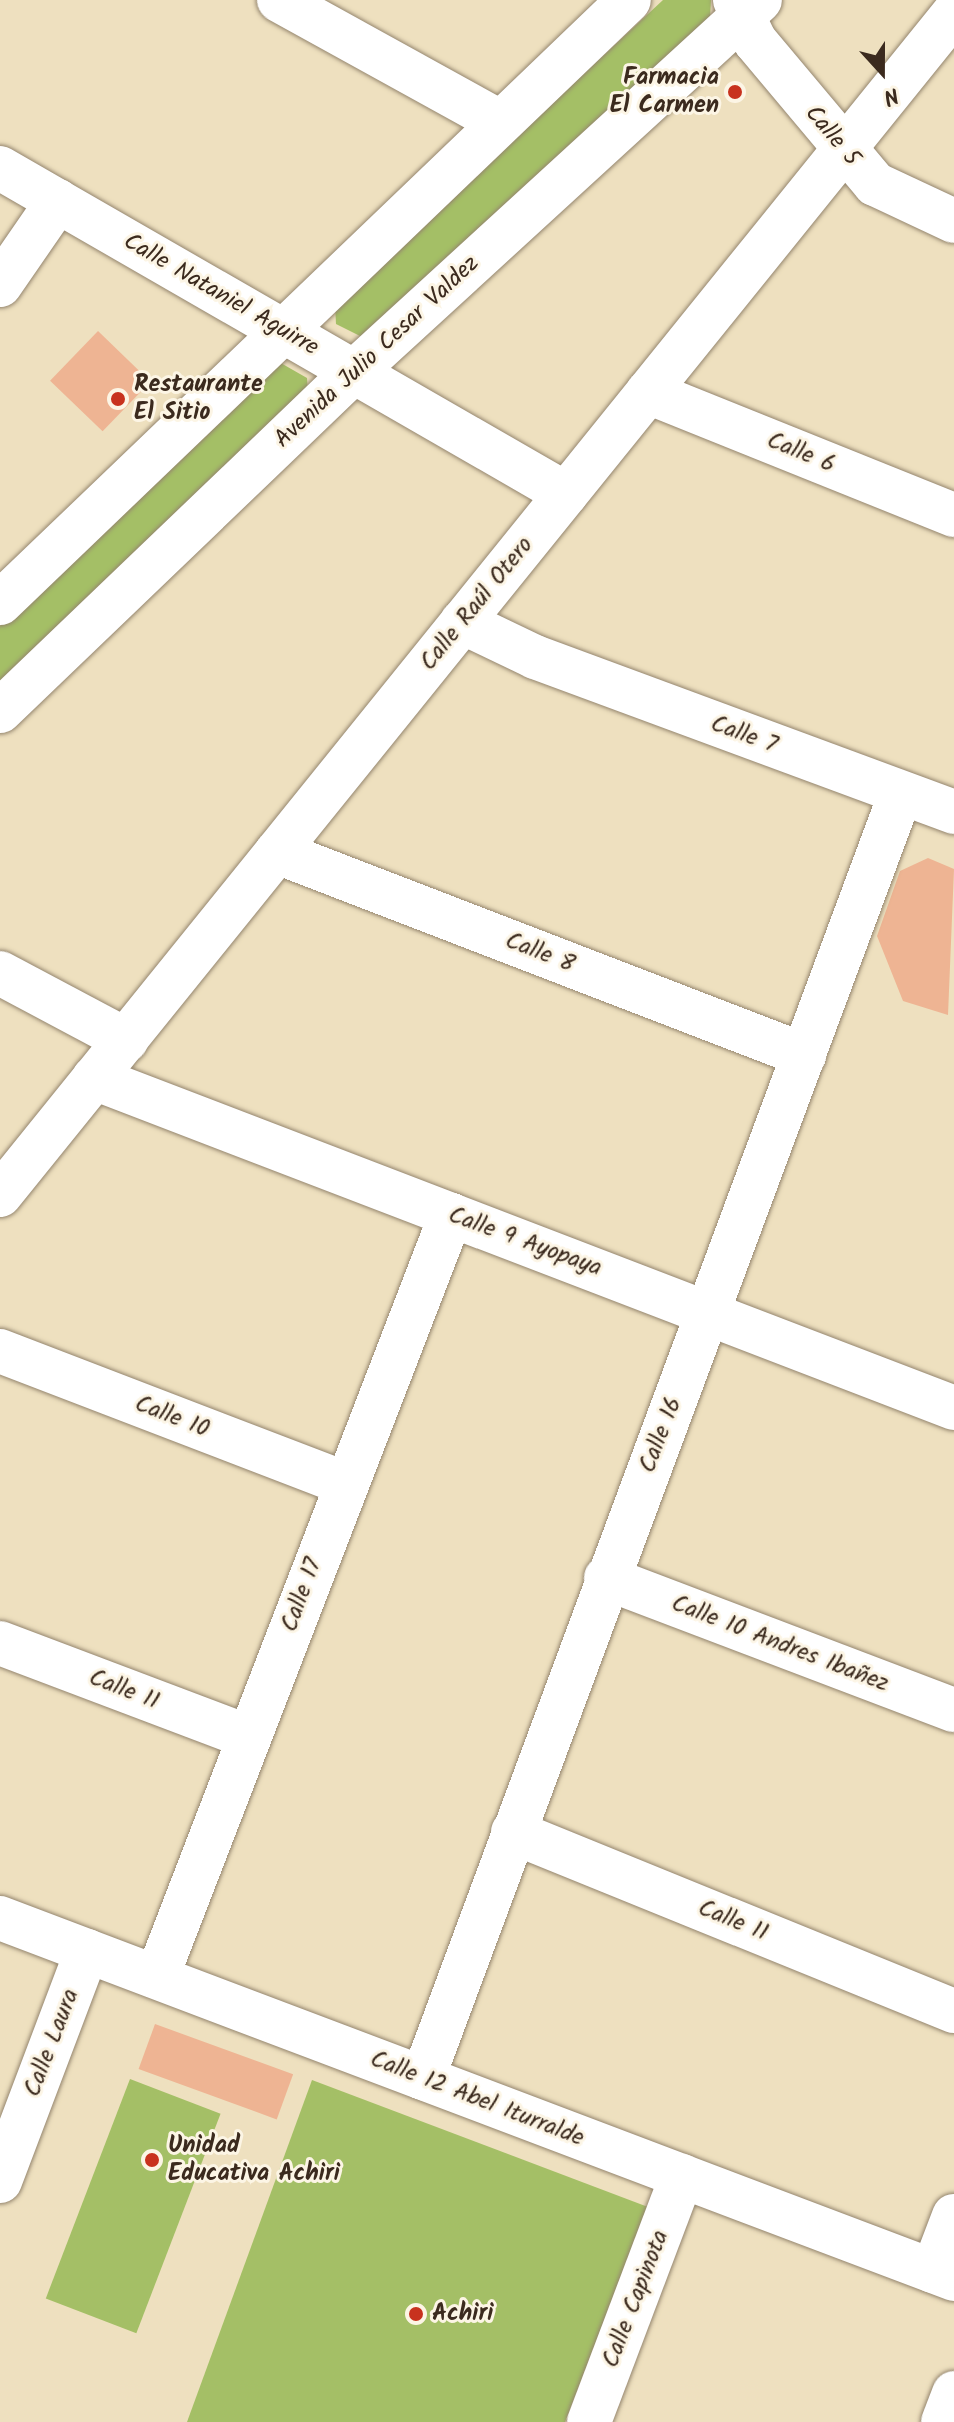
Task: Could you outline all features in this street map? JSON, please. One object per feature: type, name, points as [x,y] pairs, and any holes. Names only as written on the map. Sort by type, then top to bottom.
[{"type":"street","points":[[279,0],[498,121]]},
{"type":"street","points":[[0,603],[280,328],[629,0]]},
{"type":"street","name":"Calle 5","points":[[746,5],[755,41],[843,151],[875,184],[954,221]]},
{"type":"street","name":"Avenida Julio Cesar Valdez","points":[[0,711],[355,371],[746,5]]},
{"type":"street","name":"Calle Raúl Otero","points":[[0,1195],[954,13]]},
{"type":"street","name":"Calle Nataniel Aguirre","points":[[0,168],[566,494]]},
{"type":"street","points":[[0,285],[58,201]]},
{"type":"street","name":"Calle 6","points":[[648,392],[954,515]]},
{"type":"street","name":"Calle 7","points":[[462,622],[535,657],[954,812]]},
{"type":"street","name":"Calle 16","points":[[423,2078],[606,1578],[901,793]]},
{"type":"street","name":"Calle 8","points":[[277,852],[804,1055]]},
{"type":"street","points":[[0,973],[126,1040]]},
{"type":"street","name":"Calle 9 Ayopaya","points":[[94,1078],[709,1310],[954,1408]]},
{"type":"street","name":"Calle 17","points":[[157,1977],[344,1483],[451,1215]]},
{"type":"street","name":"Calle 10","points":[[0,1351],[344,1483]]},
{"type":"street","name":"Calle 10 Andres Ibañez","points":[[606,1578],[954,1710]]},
{"type":"street","name":"Calle 11","points":[[0,1643],[249,1737]]},
{"type":"street","name":"Calle 11","points":[[513,1832],[954,2011]]},
{"type":"street","name":"Calle 12 Abel Iturralde","points":[[0,1918],[944,2275]]},
{"type":"street","name":"Calle Laura","points":[[0,2181],[87,1951]]},
{"type":"street","name":"Calle Capinota","points":[[589,2422],[682,2176]]},
{"type":"street","points":[[944,2275],[954,2216]]},
{"type":"street","points":[[943,2422],[954,2393]]},
{"type":"green space","points":[[663,0],[711,0],[710,18],[364,338],[336,324],[335,305]]},
{"type":"green space","points":[[279,362],[307,378],[308,394],[0,688],[0,626]]},
{"type":"green space","points":[[130,2079],[221,2114],[136,2333],[46,2298]]},
{"type":"green space","name":"Achiri","points":[[312,2080],[648,2207],[565,2422],[187,2422]]},
{"type":"building","points":[[98,331],[151,382],[103,431],[50,381]]},
{"type":"building","points":[[928,858],[954,869],[948,1015],[903,1001],[877,936],[900,871]]},
{"type":"building","points":[[155,2024],[293,2074],[277,2119],[139,2069]]},
{"type":"place","name":"Farmacia El Carmen","points":[[735,92]]},
{"type":"place","name":"Restaurante El Sitio","points":[[118,399]]},
{"type":"place","name":"Unidad Educativa Achiri","points":[[152,2160]]},
{"type":"place","name":"Achiri","points":[[416,2314]]}]
